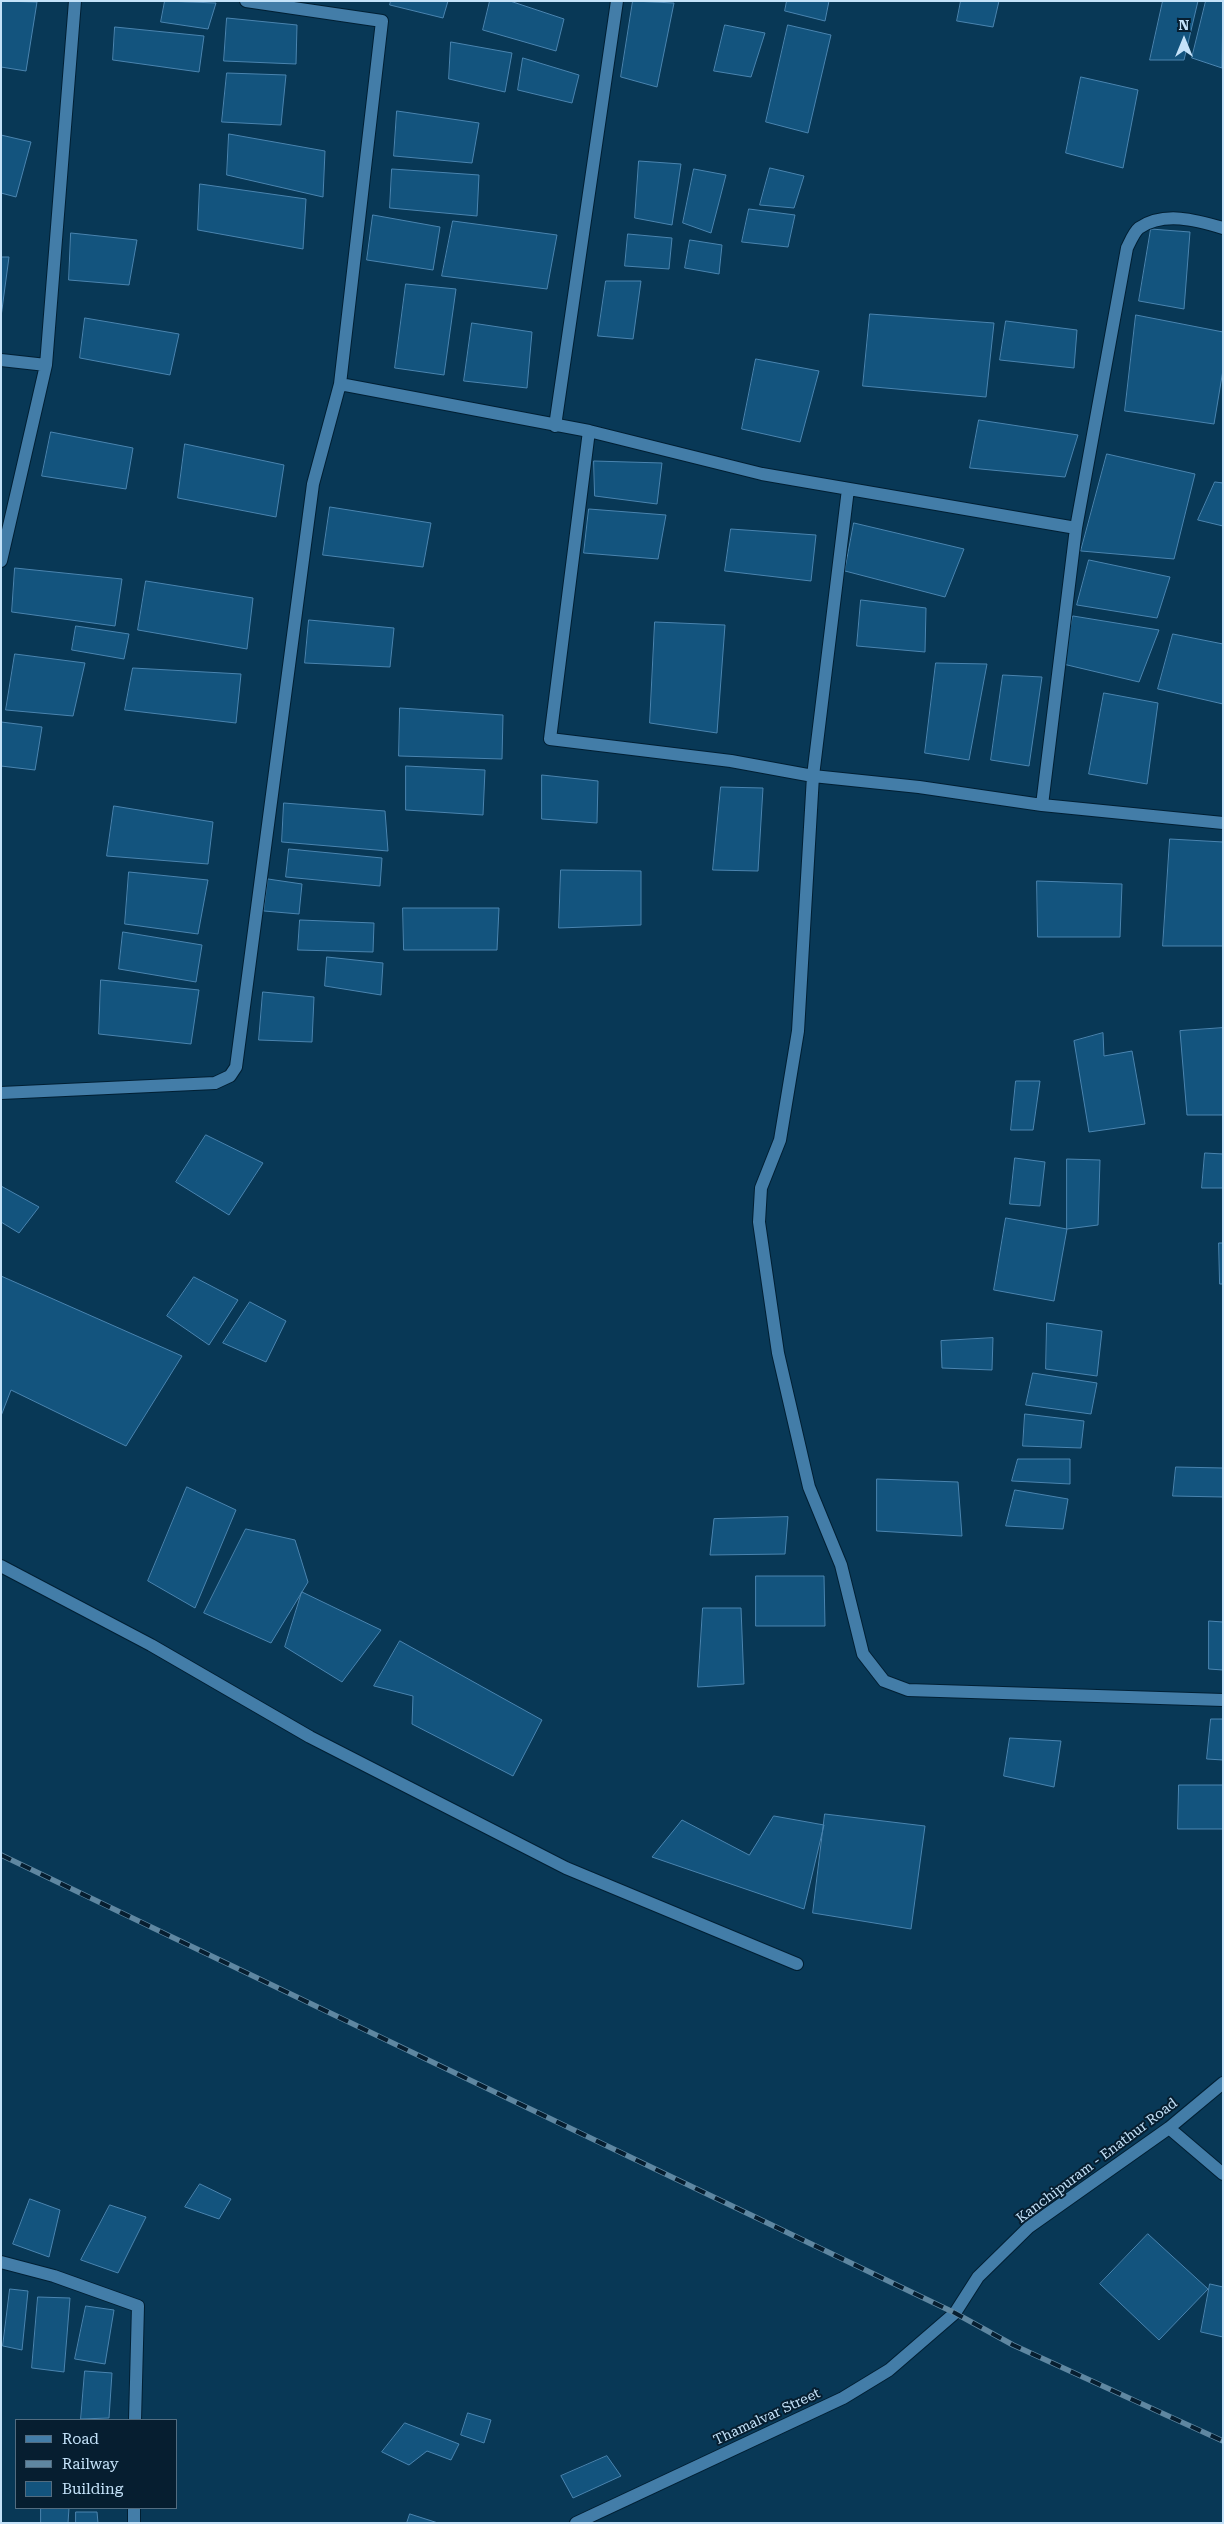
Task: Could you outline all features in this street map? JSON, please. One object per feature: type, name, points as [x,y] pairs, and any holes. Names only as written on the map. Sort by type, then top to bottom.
[{"type":"street","points":[[1,561],[46,365],[75,1]]},
{"type":"street","points":[[1,1092],[215,1083],[230,1076],[236,1067],[313,484],[340,384],[382,21],[246,1]]},
{"type":"street","points":[[556,426],[617,1]]},
{"type":"street","points":[[1042,805],[1076,528],[1127,248],[1138,229],[1161,219],[1192,219],[1223,228]]},
{"type":"street","points":[[1,360],[46,365]]},
{"type":"street","points":[[340,384],[589,431],[762,474],[1076,528]]},
{"type":"street","points":[[589,431],[550,739],[731,761],[813,776],[919,787],[1042,805],[1223,823]]},
{"type":"street","points":[[848,489],[813,776],[798,1030],[780,1140],[762,1188],[759,1222],[778,1353],[809,1488],[841,1565],[862,1654],[884,1681],[908,1690],[1223,1700]]},
{"type":"street","points":[[1,1566],[151,1645],[310,1737],[566,1868],[797,1964]]},
{"type":"street","name":"Kanchipuram - Enathur Road","points":[[955,2313],[978,2277],[1030,2227],[1169,2128],[1223,2083]]},
{"type":"street","points":[[1169,2128],[1223,2174]]},
{"type":"street","points":[[1,2262],[54,2276],[138,2306],[135,2419]]},
{"type":"street","name":"Thamalvar Street","points":[[576,2523],[843,2398],[889,2370],[955,2313]]},
{"type":"street","points":[[134,2509],[134,2523]]},
{"type":"building","points":[[1,1],[37,2],[26,71],[1,67]]},
{"type":"building","points":[[165,1],[216,3],[208,29],[161,22]]},
{"type":"building","points":[[391,1],[448,1],[443,18],[390,5]]},
{"type":"building","points":[[490,1],[510,1],[564,19],[556,51],[483,30]]},
{"type":"building","points":[[633,1],[674,3],[657,87],[621,77]]},
{"type":"building","points":[[787,1],[829,1],[825,21],[785,11]]},
{"type":"building","points":[[961,1],[999,1],[993,27],[957,21]]},
{"type":"building","points":[[1163,1],[1198,1],[1184,60],[1150,60]]},
{"type":"building","points":[[1206,1],[1223,1],[1222,68],[1192,58]]},
{"type":"building","points":[[227,18],[297,25],[296,64],[224,61]]},
{"type":"building","points":[[725,25],[765,33],[751,77],[714,71]]},
{"type":"building","points":[[788,25],[831,35],[808,133],[766,122]]},
{"type":"building","points":[[115,27],[204,36],[199,72],[113,60]]},
{"type":"building","points":[[451,42],[512,53],[505,92],[449,79]]},
{"type":"building","points":[[523,58],[579,75],[572,103],[518,90]]},
{"type":"building","points":[[227,73],[286,75],[281,125],[222,122]]},
{"type":"building","points":[[1081,77],[1138,90],[1123,168],[1066,153]]},
{"type":"building","points":[[397,111],[479,123],[472,163],[394,156]]},
{"type":"building","points":[[229,134],[325,151],[323,197],[227,175]]},
{"type":"building","points":[[1,135],[31,142],[16,197],[1,193]]},
{"type":"building","points":[[639,161],[681,164],[672,225],[635,218]]},
{"type":"building","points":[[770,168],[804,176],[794,208],[760,205]]},
{"type":"building","points":[[392,169],[479,175],[477,216],[390,208]]},
{"type":"building","points":[[694,169],[726,175],[711,233],[683,223]]},
{"type":"building","points":[[200,184],[306,199],[303,249],[198,230]]},
{"type":"building","points":[[749,209],[795,215],[788,247],[742,242]]},
{"type":"building","points":[[373,215],[440,227],[433,270],[367,260]]},
{"type":"building","points":[[453,221],[557,235],[547,289],[442,276]]},
{"type":"building","points":[[1151,229],[1190,232],[1184,309],[1139,301]]},
{"type":"building","points":[[71,233],[137,240],[129,285],[69,280]]},
{"type":"building","points":[[628,234],[672,238],[669,269],[625,266]]},
{"type":"building","points":[[690,240],[722,245],[719,274],[685,268]]},
{"type":"building","points":[[1,257],[9,257],[1,317]]},
{"type":"building","points":[[606,281],[641,281],[633,339],[598,336]]},
{"type":"building","points":[[406,284],[456,289],[444,375],[395,368]]},
{"type":"building","points":[[870,314],[994,323],[986,397],[863,386]]},
{"type":"building","points":[[1136,315],[1223,332],[1223,370],[1214,424],[1125,411]]},
{"type":"building","points":[[85,318],[179,334],[170,375],[80,358]]},
{"type":"building","points":[[1006,321],[1077,330],[1074,368],[1000,360]]},
{"type":"building","points":[[472,323],[532,332],[527,388],[464,381]]},
{"type":"building","points":[[756,359],[819,371],[800,442],[742,429]]},
{"type":"building","points":[[979,420],[1078,435],[1065,477],[970,468]]},
{"type":"building","points":[[51,432],[133,448],[126,489],[42,476]]},
{"type":"building","points":[[185,444],[284,465],[276,517],[178,498]]},
{"type":"building","points":[[1107,454],[1195,474],[1174,559],[1081,551]]},
{"type":"building","points":[[594,461],[662,463],[657,504],[595,496]]},
{"type":"building","points":[[1215,482],[1223,483],[1223,526],[1198,520]]},
{"type":"building","points":[[330,507],[431,523],[423,567],[323,555]]},
{"type":"building","points":[[589,509],[666,515],[658,559],[584,553]]},
{"type":"building","points":[[854,523],[964,549],[945,597],[845,571]]},
{"type":"building","points":[[731,529],[816,535],[811,581],[725,571]]},
{"type":"building","points":[[1089,560],[1170,577],[1157,618],[1077,605]]},
{"type":"building","points":[[15,568],[122,579],[115,626],[12,612]]},
{"type":"building","points":[[146,581],[253,598],[247,649],[138,630]]},
{"type":"building","points":[[861,600],[926,608],[925,652],[857,646]]},
{"type":"building","points":[[1073,616],[1159,630],[1139,682],[1063,664]]},
{"type":"building","points":[[309,620],[394,628],[390,667],[305,663]]},
{"type":"building","points":[[655,622],[725,625],[717,733],[650,723]]},
{"type":"building","points":[[76,626],[129,634],[124,659],[72,650]]},
{"type":"building","points":[[1173,634],[1223,644],[1223,704],[1158,689]]},
{"type":"building","points":[[15,654],[85,663],[73,716],[6,710]]},
{"type":"building","points":[[936,663],[987,664],[969,760],[925,753]]},
{"type":"building","points":[[133,668],[241,674],[236,723],[125,710]]},
{"type":"building","points":[[1003,675],[1042,677],[1029,766],[991,760]]},
{"type":"building","points":[[1104,693],[1158,703],[1147,784],[1089,774]]},
{"type":"building","points":[[400,708],[503,715],[502,759],[399,756]]},
{"type":"building","points":[[1,722],[42,727],[35,770],[1,766]]},
{"type":"building","points":[[406,766],[485,770],[483,815],[406,810]]},
{"type":"building","points":[[542,775],[598,781],[597,823],[542,819]]},
{"type":"building","points":[[721,787],[763,788],[758,871],[713,870]]},
{"type":"building","points":[[284,803],[385,811],[388,851],[282,842]]},
{"type":"building","points":[[114,806],[213,822],[208,864],[107,856]]},
{"type":"building","points":[[1170,839],[1223,842],[1223,946],[1163,946]]},
{"type":"building","points":[[289,849],[382,858],[380,886],[286,877]]},
{"type":"building","points":[[561,870],[641,871],[641,925],[559,928]]},
{"type":"building","points":[[129,872],[208,880],[198,934],[125,924]]},
{"type":"building","points":[[268,879],[302,884],[299,914],[264,911]]},
{"type":"building","points":[[1037,881],[1122,884],[1120,937],[1038,937]]},
{"type":"building","points":[[403,908],[499,908],[497,950],[404,950]]},
{"type":"building","points":[[300,920],[374,923],[373,952],[298,950]]},
{"type":"building","points":[[123,932],[202,945],[196,982],[119,969]]},
{"type":"building","points":[[327,957],[383,963],[381,995],[325,986]]},
{"type":"building","points":[[101,980],[199,990],[191,1044],[99,1034]]},
{"type":"building","points":[[263,992],[314,997],[312,1042],[259,1040]]},
{"type":"building","points":[[1223,1028],[1223,1115],[1187,1115],[1180,1031]]},
{"type":"building","points":[[1103,1033],[1104,1056],[1132,1051],[1145,1124],[1089,1132],[1074,1041]]},
{"type":"building","points":[[1016,1081],[1040,1081],[1033,1130],[1011,1130]]},
{"type":"building","points":[[206,1135],[263,1163],[229,1215],[176,1182]]},
{"type":"building","points":[[1205,1153],[1223,1154],[1223,1188],[1202,1188]]},
{"type":"building","points":[[1015,1158],[1045,1162],[1040,1206],[1010,1204]]},
{"type":"building","points":[[1067,1159],[1100,1160],[1098,1225],[1067,1229]]},
{"type":"building","points":[[1,1186],[39,1207],[19,1233],[1,1222]]},
{"type":"building","points":[[1006,1218],[1067,1229],[1054,1301],[994,1290]]},
{"type":"building","points":[[1219,1243],[1223,1243],[1223,1284],[1220,1284]]},
{"type":"building","points":[[1,1276],[182,1356],[126,1446],[11,1390],[1,1416]]},
{"type":"building","points":[[194,1277],[238,1300],[209,1345],[167,1316]]},
{"type":"building","points":[[250,1302],[286,1321],[266,1362],[223,1343]]},
{"type":"building","points":[[1047,1323],[1102,1331],[1097,1376],[1046,1369]]},
{"type":"building","points":[[993,1338],[992,1370],[942,1368],[941,1341]]},
{"type":"building","points":[[1033,1373],[1097,1383],[1091,1414],[1026,1405]]},
{"type":"building","points":[[1025,1414],[1084,1421],[1081,1448],[1023,1446]]},
{"type":"building","points":[[1018,1459],[1070,1459],[1070,1484],[1012,1481]]},
{"type":"building","points":[[1176,1467],[1223,1468],[1223,1497],[1173,1496]]},
{"type":"building","points":[[877,1479],[958,1482],[962,1536],[877,1531]]},
{"type":"building","points":[[187,1487],[236,1510],[195,1608],[148,1581]]},
{"type":"building","points":[[1015,1490],[1068,1499],[1063,1529],[1006,1526]]},
{"type":"building","points":[[788,1517],[785,1554],[710,1555],[714,1519]]},
{"type":"building","points":[[246,1529],[295,1540],[308,1582],[271,1643],[204,1613]]},
{"type":"building","points":[[756,1576],[824,1576],[825,1626],[756,1626]]},
{"type":"building","points":[[302,1592],[381,1630],[342,1682],[285,1647]]},
{"type":"building","points":[[703,1608],[741,1608],[744,1684],[698,1687]]},
{"type":"building","points":[[1209,1621],[1223,1622],[1223,1670],[1209,1669]]},
{"type":"building","points":[[400,1641],[542,1720],[513,1776],[412,1724],[413,1696],[374,1686]]},
{"type":"building","points":[[1211,1719],[1223,1719],[1223,1760],[1207,1759]]},
{"type":"building","points":[[1010,1738],[1061,1741],[1054,1787],[1004,1776]]},
{"type":"building","points":[[1179,1785],[1223,1785],[1223,1829],[1178,1829]]},
{"type":"building","points":[[825,1814],[925,1826],[911,1929],[813,1913]]},
{"type":"building","points":[[774,1816],[824,1825],[804,1909],[652,1857],[682,1820],[749,1855]]},
{"type":"building","points":[[200,2184],[231,2199],[219,2219],[185,2207]]},
{"type":"building","points":[[30,2199],[60,2210],[49,2257],[13,2244]]},
{"type":"building","points":[[110,2205],[146,2217],[118,2273],[81,2260]]},
{"type":"building","points":[[1148,2234],[1208,2289],[1159,2340],[1100,2284]]},
{"type":"building","points":[[1210,2284],[1223,2287],[1223,2337],[1201,2332]]},
{"type":"building","points":[[10,2289],[28,2291],[22,2350],[3,2346]]},
{"type":"building","points":[[38,2297],[70,2298],[64,2372],[32,2368]]},
{"type":"building","points":[[86,2306],[114,2310],[105,2364],[75,2359]]},
{"type":"building","points":[[85,2371],[112,2373],[109,2418],[81,2419]]},
{"type":"building","points":[[468,2413],[491,2420],[484,2443],[461,2435]]},
{"type":"building","points":[[405,2423],[459,2444],[451,2460],[427,2451],[409,2465],[382,2452]]},
{"type":"building","points":[[607,2456],[621,2476],[573,2498],[561,2476]]},
{"type":"building","points":[[41,2509],[69,2509],[68,2523],[41,2523]]},
{"type":"building","points":[[76,2512],[97,2512],[98,2523],[76,2523]]},
{"type":"building","points":[[410,2514],[438,2523],[407,2523]]},
{"type":"railway","points":[[1,1855],[955,2313],[1013,2345],[1223,2441]]}]
